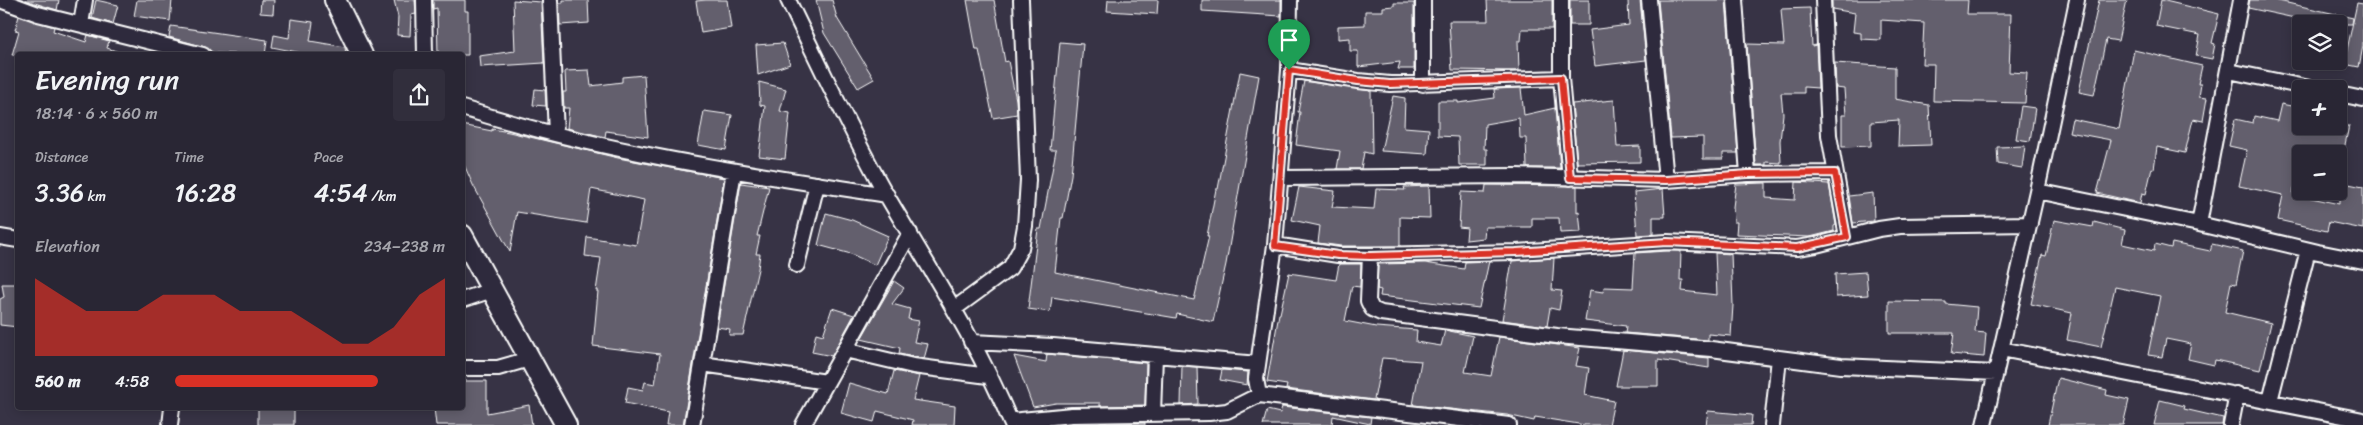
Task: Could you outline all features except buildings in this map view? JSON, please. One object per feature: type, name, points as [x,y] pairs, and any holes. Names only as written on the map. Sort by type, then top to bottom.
[{"type":"street","points":[[0,0],[38,14],[191,52]]},
{"type":"street","points":[[80,24],[85,0]]},
{"type":"street","points":[[335,0],[361,52]]},
{"type":"street","points":[[424,0],[425,52]]},
{"type":"street","points":[[550,0],[556,134]]},
{"type":"street","points":[[788,0],[887,195],[954,309],[1011,423],[1072,415],[1209,413],[1227,411],[1259,395],[1508,425]]},
{"type":"street","points":[[954,309],[1010,268],[1021,248],[1025,226],[1028,180],[1021,0]]},
{"type":"street","points":[[1259,395],[1256,390],[1258,364],[1275,246],[1289,70],[1290,0]]},
{"type":"street","points":[[1423,0],[1424,84]]},
{"type":"street","points":[[1562,0],[1561,78],[1570,178]]},
{"type":"street","points":[[1649,0],[1666,180]]},
{"type":"street","points":[[1735,0],[1748,174]]},
{"type":"street","points":[[1823,0],[1829,135],[1847,237]]},
{"type":"street","points":[[1984,425],[2030,224],[2077,0]]},
{"type":"street","points":[[2199,224],[2241,0]]},
{"type":"street","points":[[1289,70],[1358,81],[1424,84],[1561,78]]},
{"type":"street","points":[[2229,71],[2292,84]]},
{"type":"street","points":[[2347,96],[2363,99]]},
{"type":"street","points":[[465,109],[628,152],[887,195]]},
{"type":"street","points":[[692,425],[734,171]]},
{"type":"street","points":[[1280,178],[1516,176],[1666,180],[1748,174],[1835,173]]},
{"type":"street","points":[[797,265],[816,184]]},
{"type":"street","points":[[2037,191],[2199,224],[2363,261]]},
{"type":"street","points":[[1275,246],[1338,255],[1370,256],[1516,252],[1667,242],[1797,248],[1879,228],[2030,224]]},
{"type":"street","points":[[804,425],[910,233]]},
{"type":"street","points":[[0,237],[15,240]]},
{"type":"street","points":[[465,240],[566,425]]},
{"type":"street","points":[[2270,400],[2308,250]]},
{"type":"street","points":[[1370,256],[1368,301],[1372,309],[1381,313],[1557,336],[1711,349],[1841,366],[1996,373]]},
{"type":"street","points":[[465,299],[492,290]]},
{"type":"street","points":[[971,342],[1258,364]]},
{"type":"street","points":[[2001,349],[2270,400],[2363,420]]},
{"type":"street","points":[[845,350],[913,366],[988,376]]},
{"type":"street","points":[[1153,414],[1155,355]]},
{"type":"street","points":[[1772,425],[1779,358]]},
{"type":"street","points":[[465,368],[498,368],[529,359]]},
{"type":"street","points":[[702,364],[827,382]]},
{"type":"street","points":[[2231,425],[2237,394]]},
{"type":"street","points":[[170,425],[172,410]]},
{"type":"route","points":[[1289,70],[1390,84],[1561,78],[1570,178],[1666,180],[1748,174],[1835,173],[1847,237],[1797,248],[1667,242],[1516,252],[1370,256],[1338,255],[1275,246],[1289,70]]}]
